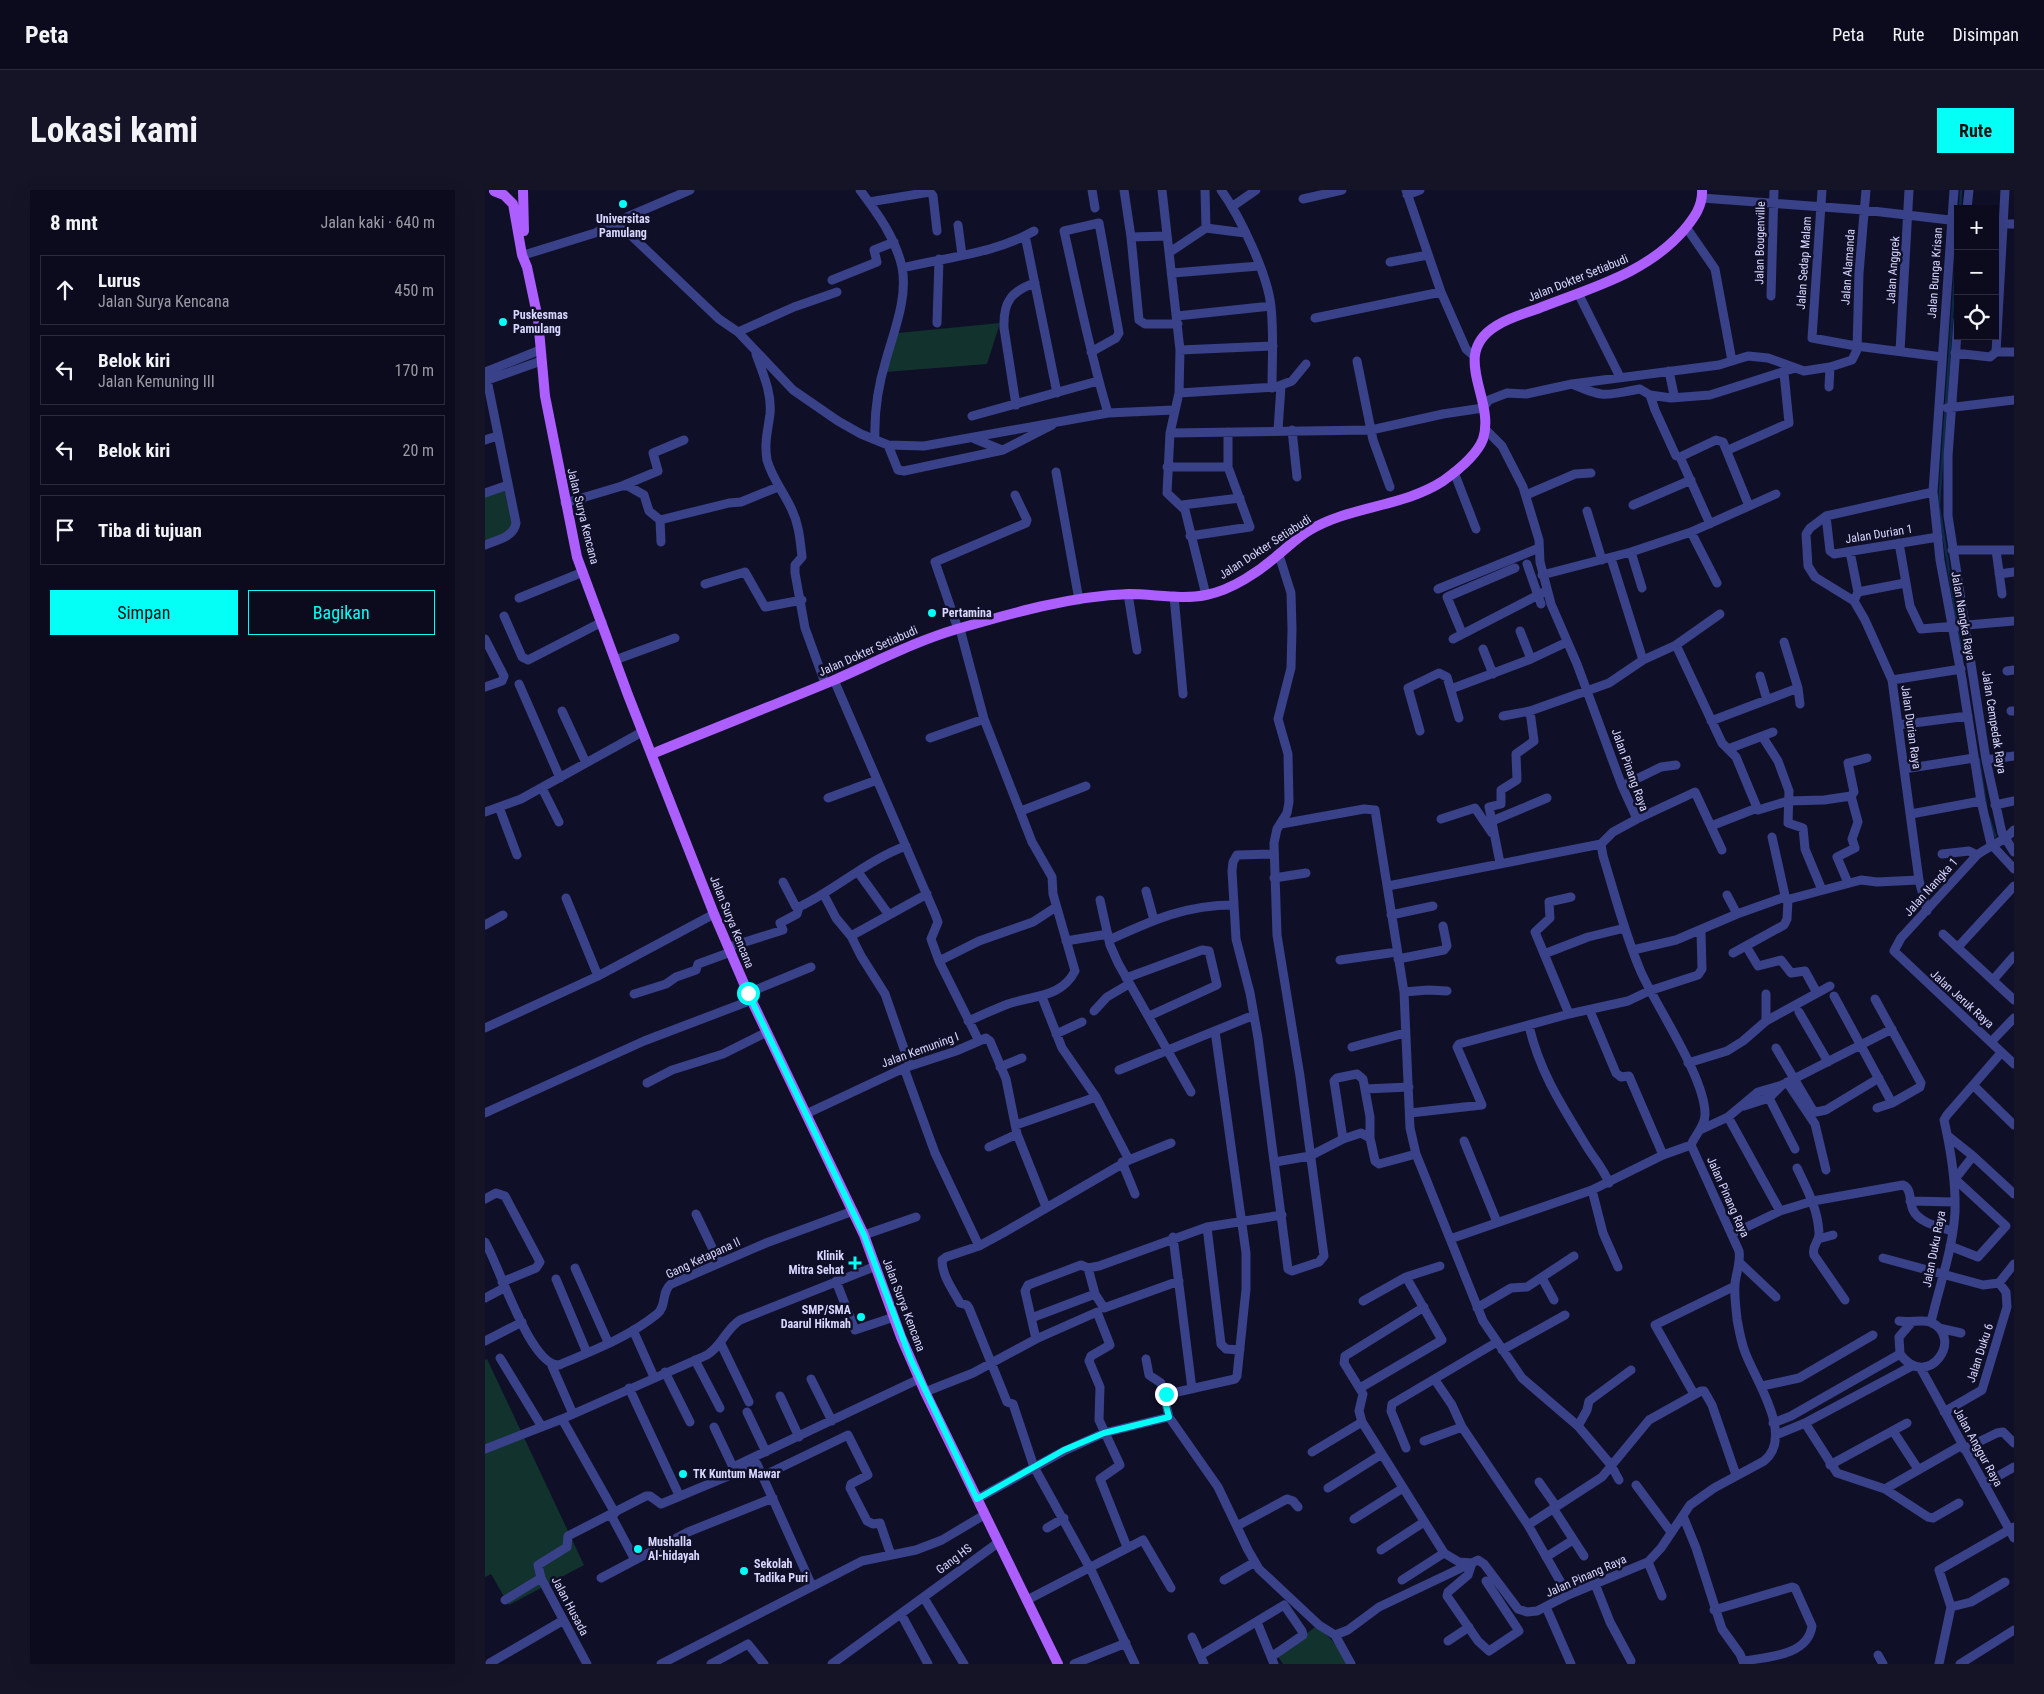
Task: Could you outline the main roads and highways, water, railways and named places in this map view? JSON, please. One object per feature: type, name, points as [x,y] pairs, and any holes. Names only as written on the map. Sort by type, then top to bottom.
[{"type":"main road","points":[[489,193],[507,190]]},
{"type":"main road","name":"Jalan Surya Kencana","points":[[523,190],[522,222],[527,267],[538,319],[545,396],[577,557],[642,732],[714,914],[750,997],[864,1235],[894,1317],[925,1392],[1058,1664]]},
{"type":"main road","name":"Jalan Surya Kencana","points":[[489,193],[504,195],[513,204],[522,256],[527,267]]},
{"type":"main road","name":"Jalan Dokter Setiabudi","points":[[652,754],[830,682],[924,640],[1003,616],[1079,600],[1128,594],[1206,595],[1231,586],[1280,557],[1293,542],[1312,529],[1419,492],[1441,482],[1455,472],[1478,448],[1485,430],[1483,408],[1473,355],[1479,340],[1493,328],[1645,264],[1663,252],[1686,228],[1695,216],[1702,194]]},
{"type":"waterway","points":[[1960,205],[1961,190]]},
{"type":"waterway","points":[[1957,250],[1939,506],[1957,623]]},
{"type":"waterway","points":[[1958,629],[1962,658]]},
{"type":"waterway","points":[[1979,759],[1986,806]]},
{"type":"waterway","points":[[1989,818],[1995,836]]},
{"type":"place","name":"Universitas Pamulang","points":[[623,204]]},
{"type":"place","name":"Puskesmas Pamulang","points":[[503,322]]},
{"type":"place","name":"Pertamina","points":[[932,613]]},
{"type":"place","name":"Klinik Mitra Sehat","points":[[855,1263]]},
{"type":"place","name":"SMP/SMA Daarul Hikmah","points":[[861,1317]]},
{"type":"place","name":"TK Kuntum Mawar","points":[[683,1474]]},
{"type":"place","name":"Mushalla Al-hidayah","points":[[638,1549]]},
{"type":"place","name":"Sekolah Tadika Puri","points":[[744,1571]]}]
